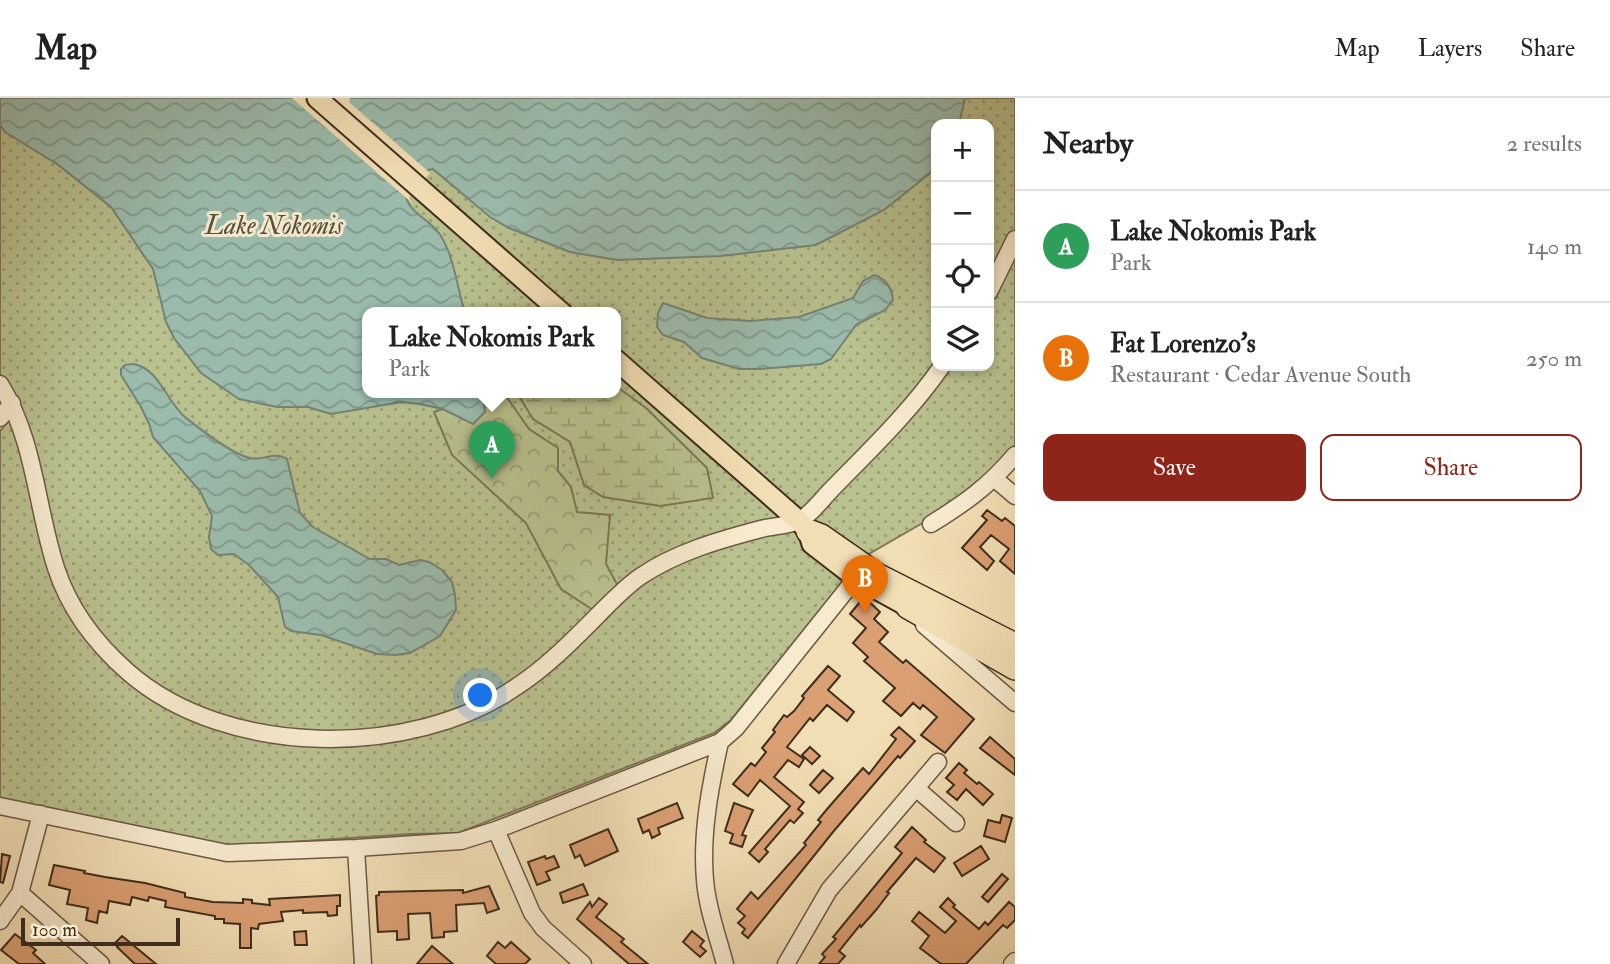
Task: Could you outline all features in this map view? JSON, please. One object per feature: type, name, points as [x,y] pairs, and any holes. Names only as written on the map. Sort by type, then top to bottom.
[{"type":"highway","points":[[804,526],[877,575],[1015,645]]},
{"type":"highway","points":[[905,605],[1015,668]]},
{"type":"main road","points":[[317,98],[555,307]]},
{"type":"main road","points":[[621,364],[804,526],[812,544],[856,578],[905,605]]},
{"type":"street","points":[[994,282],[1015,239]]},
{"type":"street","points":[[0,384],[12,403],[31,458],[56,567],[65,592],[98,641],[130,674],[187,709],[216,721],[284,736],[327,740],[398,733],[430,726],[481,707],[513,690],[545,667],[620,593],[650,570],[670,559],[717,541],[776,525],[804,526],[905,416],[938,371]]},
{"type":"street","points":[[0,418],[12,403]]},
{"type":"street","points":[[931,524],[976,496],[1015,455]]},
{"type":"street","points":[[995,479],[1015,496]]},
{"type":"street","points":[[0,806],[227,853],[461,841],[496,830],[720,742],[736,728],[856,578]]},
{"type":"street","points":[[905,605],[922,623],[1015,703]]},
{"type":"street","points":[[720,742],[706,814],[704,856],[707,891],[725,964]]},
{"type":"street","points":[[786,964],[829,890],[938,762]]},
{"type":"street","points":[[917,789],[956,823]]},
{"type":"street","points":[[0,921],[20,893],[41,814]]},
{"type":"street","points":[[496,830],[532,914],[542,928],[583,964]]},
{"type":"street","points":[[356,848],[363,964]]},
{"type":"street","points":[[20,893],[101,964]]},
{"type":"green space","points":[[0,98],[1015,98],[1015,445],[973,488],[926,521],[862,558],[731,720],[714,733],[458,833],[225,846],[0,800],[0,431],[19,408],[0,375]]},
{"type":"green space","points":[[621,390],[646,408],[707,468],[713,498],[660,506],[603,497],[584,485],[570,442],[533,419],[520,398],[621,398]]},
{"type":"green space","points":[[483,398],[507,398],[529,429],[558,448],[558,471],[571,487],[577,512],[610,515],[606,564],[618,586],[593,610],[561,589],[526,523],[452,455],[434,412],[443,409],[473,423],[485,412]]},
{"type":"water","name":"Lake Nokomis","points":[[0,98],[965,98],[960,119],[931,119],[929,174],[884,210],[816,245],[721,256],[617,260],[570,252],[509,228],[490,217],[433,169],[428,170],[406,196],[411,207],[435,228],[444,242],[452,261],[464,307],[362,307],[362,398],[483,398],[485,412],[473,424],[443,409],[420,404],[401,402],[331,414],[308,407],[277,407],[239,399],[201,373],[174,338],[166,322],[153,269],[111,207],[57,164],[5,132],[0,125]]},
{"type":"water","points":[[874,275],[888,284],[893,300],[885,310],[856,325],[831,359],[821,364],[739,369],[702,358],[684,342],[663,335],[657,327],[658,313],[663,303],[707,318],[750,321],[799,317],[853,298],[863,281]]},
{"type":"water","points":[[125,365],[142,367],[156,378],[185,417],[225,446],[250,458],[278,456],[287,459],[300,513],[313,527],[370,559],[386,559],[399,565],[420,560],[442,570],[452,582],[456,610],[440,636],[410,653],[377,654],[321,635],[291,631],[285,627],[278,597],[249,565],[234,554],[218,555],[211,549],[209,537],[212,516],[200,491],[153,437],[141,407],[121,375],[121,369]]},
{"type":"pier","points":[[292,98],[350,98],[349,102],[430,173],[409,197],[412,203]]},
{"type":"building","points":[[987,510],[1002,521],[1005,518],[1015,526],[1015,574],[1000,561],[1009,549],[991,535],[980,547],[994,561],[987,570],[962,548],[987,520],[982,516]]},
{"type":"building","points":[[864,597],[880,612],[874,619],[888,632],[879,642],[903,663],[906,660],[974,719],[945,753],[921,735],[937,717],[923,705],[920,709],[913,703],[901,716],[883,701],[895,688],[864,661],[868,657],[853,643],[866,628],[850,614]]},
{"type":"building","points":[[828,666],[840,676],[828,690],[854,712],[847,721],[827,705],[813,721],[810,718],[787,747],[804,759],[799,767],[788,760],[774,777],[804,802],[798,809],[803,813],[794,823],[790,820],[765,849],[768,852],[759,862],[749,853],[790,806],[760,780],[748,796],[733,784],[751,763],[755,766],[766,752],[762,748],[775,732],[773,730],[784,715],[787,717],[794,711],[804,698],[802,696]]},
{"type":"building","points":[[899,727],[915,741],[900,758],[898,756],[833,832],[748,938],[742,933],[745,929],[738,923],[745,916],[737,909],[751,892],[758,899],[806,845],[804,843],[821,822],[818,820],[863,768],[869,774],[896,739],[891,735]]},
{"type":"building","points":[[990,737],[1015,759],[1015,775],[980,748]]},
{"type":"building","points":[[810,747],[820,756],[812,764],[802,755]]},
{"type":"building","points":[[959,763],[967,770],[964,773],[993,794],[983,805],[966,789],[957,800],[947,792],[954,785],[946,778]]},
{"type":"building","points":[[823,770],[833,778],[819,793],[810,785]]},
{"type":"building","points":[[677,803],[683,818],[658,828],[660,834],[652,838],[649,830],[643,833],[638,819]]},
{"type":"building","points":[[734,803],[753,810],[742,835],[746,836],[742,847],[730,843],[733,834],[725,831]]},
{"type":"building","points":[[1002,815],[1012,818],[1005,842],[984,836],[988,820],[1000,823]]},
{"type":"building","points":[[912,827],[926,840],[924,842],[945,858],[934,872],[916,858],[887,892],[889,893],[876,910],[839,951],[845,956],[838,964],[819,964],[825,957],[822,954],[836,939],[833,937],[902,853],[895,847]]},
{"type":"building","points":[[608,829],[618,851],[585,866],[580,855],[575,858],[570,845]]},
{"type":"building","points":[[981,846],[989,859],[962,876],[954,863]]},
{"type":"building","points":[[2,854],[10,856],[3,883],[0,882]]},
{"type":"building","points":[[545,856],[546,859],[554,856],[559,867],[546,872],[550,880],[537,885],[528,862]]},
{"type":"building","points":[[54,865],[145,883],[185,893],[185,897],[213,902],[243,903],[243,899],[270,905],[269,899],[340,895],[340,906],[337,906],[337,915],[328,916],[327,912],[281,912],[283,921],[259,924],[258,929],[251,928],[251,948],[240,948],[240,924],[224,923],[224,919],[215,919],[215,916],[165,907],[166,901],[149,897],[148,901],[132,897],[130,905],[109,901],[107,913],[99,911],[97,923],[86,920],[88,908],[67,904],[70,890],[49,885]]},
{"type":"building","points":[[1002,874],[1008,879],[988,902],[982,897]]},
{"type":"building","points":[[583,884],[588,895],[563,903],[560,893]]},
{"type":"building","points":[[489,886],[499,909],[487,913],[484,903],[456,905],[457,931],[444,932],[444,937],[432,938],[430,913],[408,914],[409,939],[397,940],[397,931],[378,932],[376,896],[379,892],[463,890],[463,893]]},
{"type":"building","points":[[599,898],[607,904],[596,917],[624,939],[621,942],[648,964],[629,964],[577,919],[590,902],[592,907]]},
{"type":"building","points":[[948,898],[955,905],[953,907],[979,929],[985,922],[988,925],[1009,902],[1015,907],[1015,920],[1007,928],[1003,925],[966,964],[941,964],[920,948],[929,936],[912,921],[919,912],[945,933],[956,921],[940,907]]},
{"type":"building","points":[[306,931],[307,945],[295,945],[294,932]]},
{"type":"building","points":[[692,931],[704,941],[700,946],[706,951],[700,957],[683,942]]},
{"type":"building","points":[[15,934],[36,950],[33,953],[45,964],[19,964],[1,950]]},
{"type":"building","points":[[122,936],[156,964],[135,964],[117,947],[119,945],[116,942]]},
{"type":"building","points":[[498,942],[505,948],[511,942],[530,959],[525,964],[496,964],[487,956]]},
{"type":"building","points":[[432,946],[453,964],[417,964]]},
{"type":"place","name":"Lake Nokomis Park","points":[[492,479]]},
{"type":"place","name":"Fat Lorenzo's","points":[[865,613]]}]
